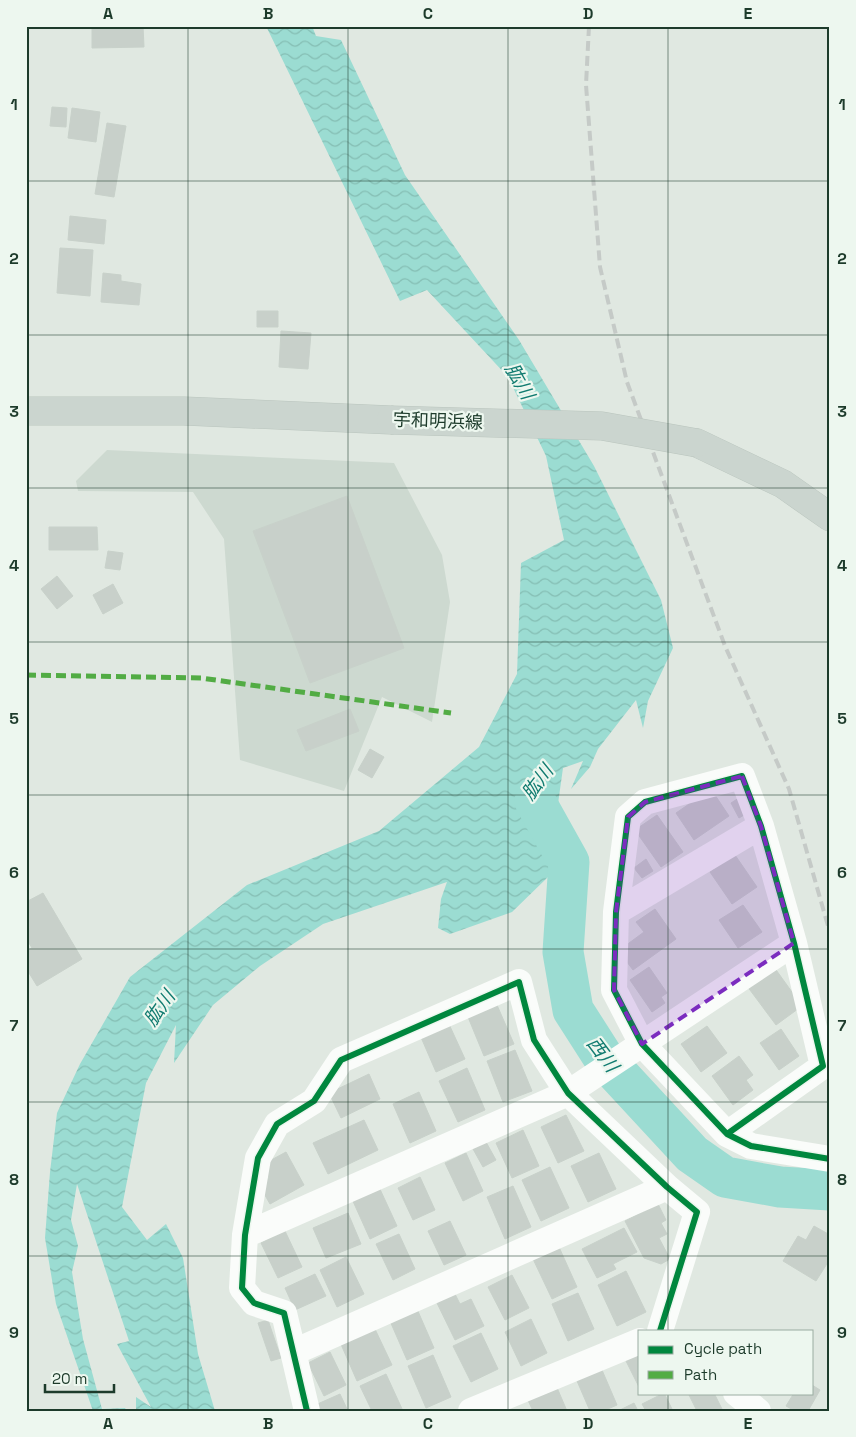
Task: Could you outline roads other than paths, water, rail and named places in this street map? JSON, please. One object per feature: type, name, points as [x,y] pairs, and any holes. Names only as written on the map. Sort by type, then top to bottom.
[{"type":"main road","name":"宇和明浜線","points":[[26,411],[184,411],[391,420],[602,426],[697,443],[783,484],[830,517]]},
{"type":"street","points":[[727,1134],[823,1066],[794,943],[761,826],[742,776],[645,802],[628,817],[616,912],[614,990],[631,1051],[727,1134],[751,1146],[830,1159]]},
{"type":"street","points":[[616,912],[761,826]]},
{"type":"street","points":[[245,1235],[568,1093],[794,943]]},
{"type":"street","points":[[307,1411],[284,1313],[254,1303],[242,1288],[245,1235],[258,1158],[277,1124],[314,1101],[341,1060],[519,982],[534,1040],[568,1093],[667,1187],[697,1212],[660,1330]]},
{"type":"street","points":[[294,1352],[667,1187]]},
{"type":"street","points":[[471,1411],[638,1342]]},
{"type":"street","points":[[737,1394],[758,1411]]},
{"type":"water","name":"肱川","points":[[266,26],[312,26],[316,36],[341,40],[405,175],[519,340],[594,466],[661,600],[673,648],[648,701],[643,728],[636,700],[598,749],[590,767],[571,789],[583,761],[563,768],[556,818],[567,843],[548,877],[512,912],[450,934],[438,928],[441,899],[447,882],[323,924],[260,966],[213,1005],[174,1063],[176,1025],[146,1083],[122,1207],[147,1240],[166,1224],[183,1258],[198,1354],[215,1411],[136,1411],[136,1397],[151,1407],[117,1344],[129,1341],[77,1184],[71,1220],[78,1246],[72,1272],[83,1339],[102,1409],[125,1408],[127,1411],[93,1411],[56,1304],[45,1238],[57,1113],[80,1064],[130,977],[247,885],[379,831],[479,747],[517,674],[521,563],[564,540],[546,456],[508,377],[427,290],[400,301]]},
{"type":"waterway","name":"西川","points":[[535,801],[569,862],[563,952],[573,1010],[605,1060],[692,1154],[725,1177],[780,1187],[830,1190]]},
{"type":"railway","points":[[589,26],[586,85],[600,267],[627,382],[725,646],[789,789],[830,933]]}]
